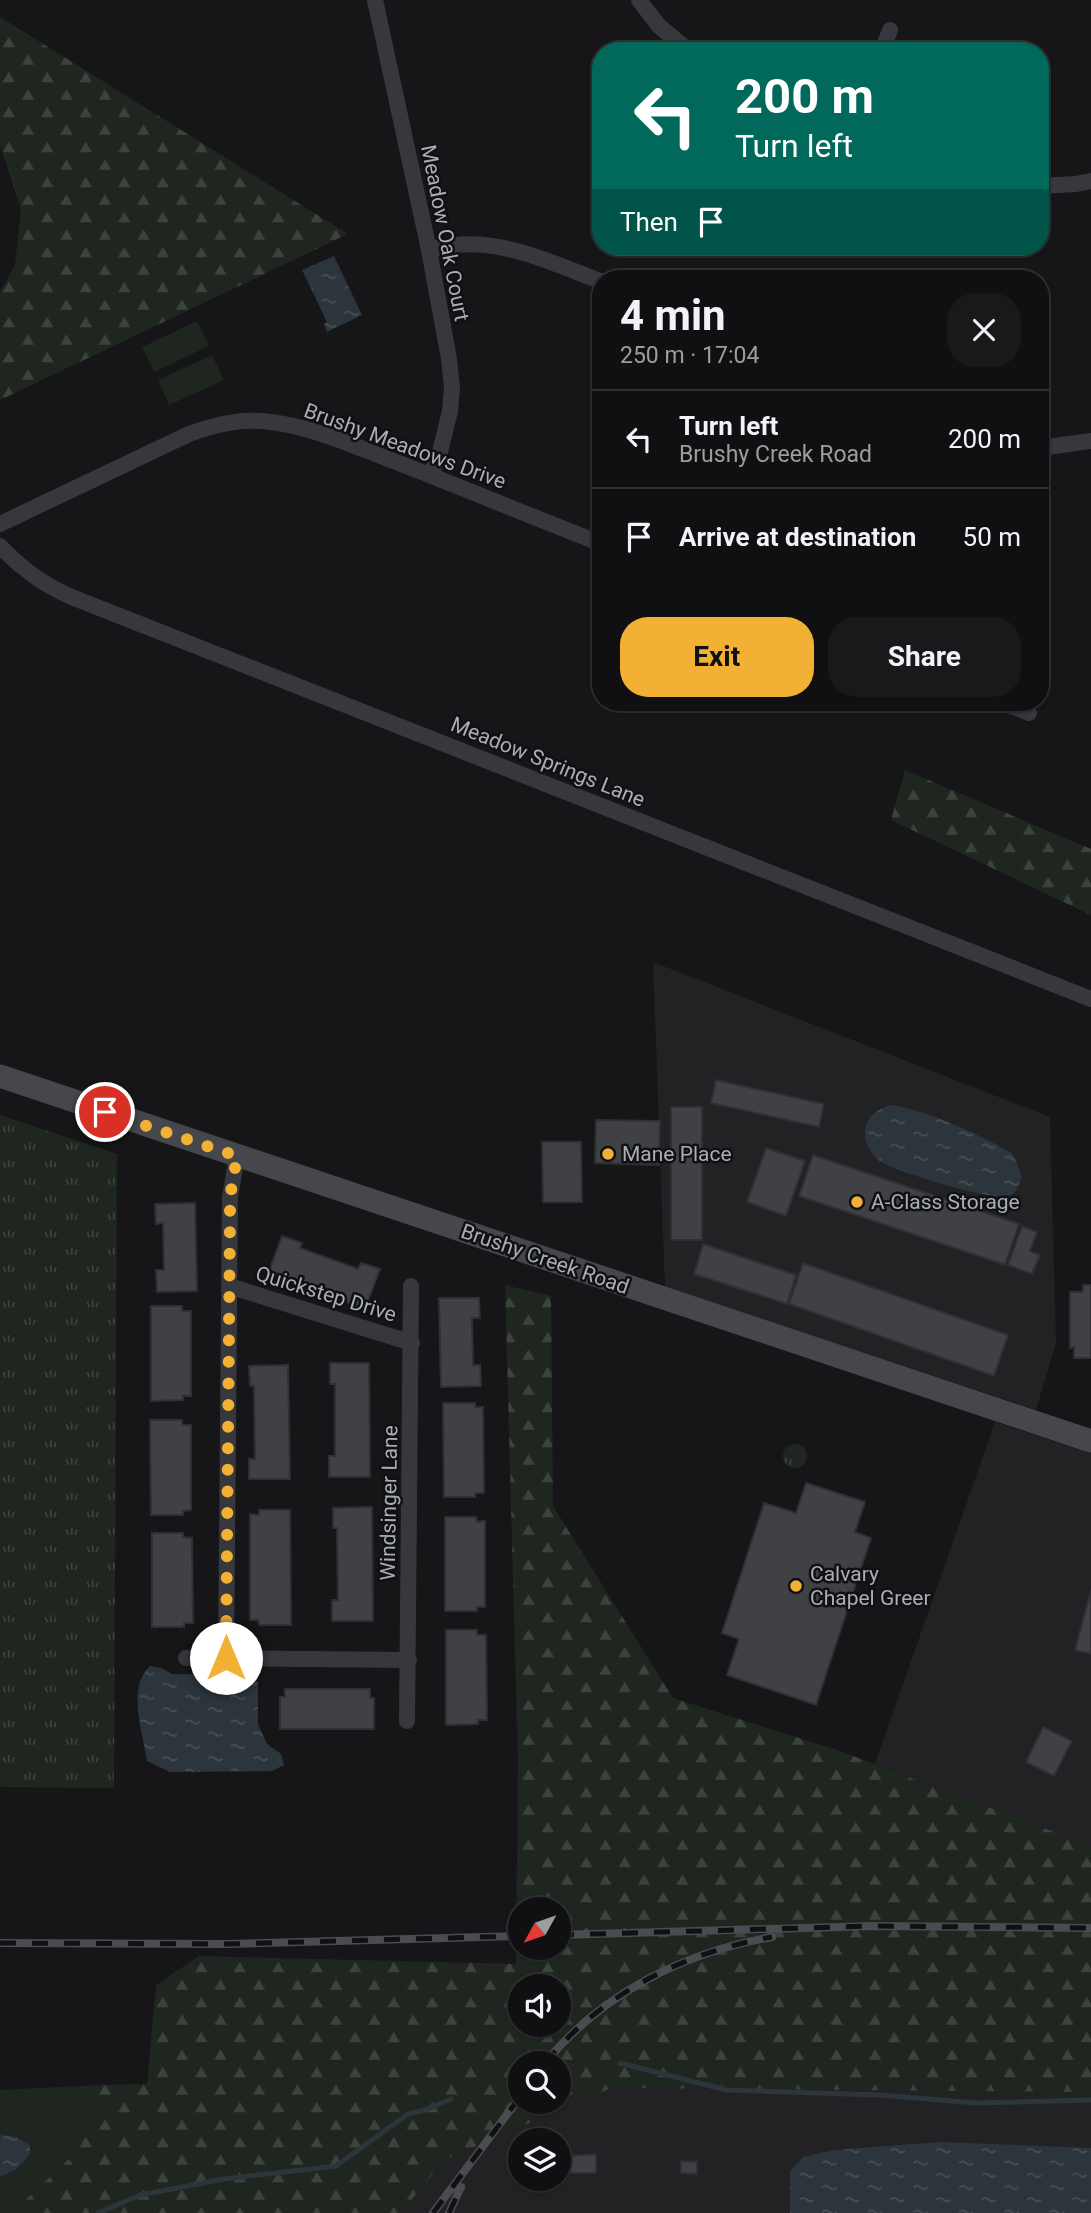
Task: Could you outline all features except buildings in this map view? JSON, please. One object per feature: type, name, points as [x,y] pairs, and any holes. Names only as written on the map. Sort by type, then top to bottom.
[{"type":"main road","name":"Brushy Creek Road","points":[[0,1076],[1091,1441]]},
{"type":"street","name":"Meadow Oak Court","points":[[375,0],[429,250],[449,359],[452,388],[446,431],[430,474]]},
{"type":"street","points":[[639,0],[659,26],[678,42]]},
{"type":"street","points":[[885,42],[890,30]]},
{"type":"street","points":[[1049,186],[1091,181]]},
{"type":"street","points":[[429,250],[457,244],[495,247],[530,255],[592,278]]},
{"type":"street","name":"Brushy Meadows Drive","points":[[0,524],[189,434],[232,422],[263,421],[306,429],[430,474],[592,540]]},
{"type":"street","points":[[1049,447],[1091,441]]},
{"type":"street","name":"Meadow Springs Lane","points":[[0,546],[22,569],[69,596],[1091,999]]},
{"type":"street","points":[[1024,711],[1029,713]]},
{"type":"street","points":[[226,1658],[230,1197],[237,1156]]},
{"type":"street","name":"Quickstep Drive","points":[[229,1286],[412,1343]]},
{"type":"street","name":"Windsinger Lane","points":[[407,1721],[411,1286]]},
{"type":"street","points":[[187,1658],[409,1660]]},
{"type":"shaded area","name":"A-Class Storage","points":[[653,962],[1050,1117],[1056,1343],[1036,1410],[665,1288]]},
{"type":"shaded area","points":[[995,1422],[1091,1453],[1091,1846],[875,1764]]},
{"type":"shaded area","points":[[611,2088],[1091,2092],[1091,2213],[401,2213],[444,2160],[508,2132],[508,2191],[571,2191],[571,2128],[518,2128],[551,2114],[571,2114],[571,2105]]},
{"type":"green space","points":[[0,17],[348,234],[0,400],[0,292],[15,265],[21,209],[0,145]]},
{"type":"green space","points":[[197,321],[209,346],[154,372],[142,347]]},
{"type":"green space","points":[[212,355],[224,380],[169,405],[158,380]]},
{"type":"green space","points":[[905,770],[1091,849],[1091,915],[891,820]]},
{"type":"green space","points":[[0,1115],[117,1154],[114,1788],[0,1787]]},
{"type":"green space","points":[[505,1285],[551,1296],[553,1506],[673,1698],[840,1751],[1091,1846],[1091,2092],[611,2088],[571,2105],[571,2051],[508,2051],[508,2114],[551,2114],[518,2128],[508,2128],[508,2132],[444,2160],[401,2213],[12,2213],[75,2153],[101,2085],[147,2084],[156,1985],[199,1956],[516,1964],[516,1960],[571,1960],[571,1897],[517,1897],[518,1761]]},
{"type":"green space","points":[[795,1444],[804,1447],[807,1456],[804,1465],[795,1468],[786,1465],[783,1456],[786,1447]]},
{"type":"green space","points":[[101,2085],[75,2153],[12,2213],[0,2213],[0,2090]]},
{"type":"water","points":[[334,256],[362,315],[327,332],[324,324],[327,322],[302,270]]},
{"type":"water","points":[[890,1105],[918,1111],[953,1124],[1013,1154],[1022,1177],[1017,1189],[1011,1195],[987,1195],[926,1179],[881,1162],[869,1148],[865,1130],[874,1114]]},
{"type":"water","points":[[150,1666],[172,1674],[250,1675],[258,1682],[258,1724],[267,1744],[281,1754],[284,1765],[272,1771],[170,1772],[147,1761],[137,1698],[143,1675]]},
{"type":"water","points":[[0,2135],[15,2137],[30,2145],[30,2154],[17,2169],[0,2177]]},
{"type":"water","points":[[941,2142],[1091,2148],[1091,2213],[790,2213],[790,2171],[803,2157],[834,2150]]},
{"type":"waterway","points":[[620,2063],[726,2090],[880,2095],[976,2103],[1091,2100]]},
{"type":"waterway","points":[[98,2213],[140,2195],[224,2179],[336,2166],[408,2114],[451,2099]]},
{"type":"railway","points":[[571,1935],[873,1926],[1091,1928]]},
{"type":"railway","points":[[0,1943],[228,1944],[508,1936]]},
{"type":"railway","points":[[556,2051],[592,2016],[647,1979],[708,1953],[772,1937]]},
{"type":"railway","points":[[433,2213],[508,2113]]},
{"type":"railway","points":[[449,2213],[461,2187]]},
{"type":"place","name":"Mane Place","points":[[608,1154]]},
{"type":"place","name":"A-Class Storage","points":[[857,1202]]},
{"type":"place","name":"Calvary Chapel Greer","points":[[796,1586]]},
{"type":"route","points":[[105,1112],[237,1156],[230,1197],[226,1658]]}]
